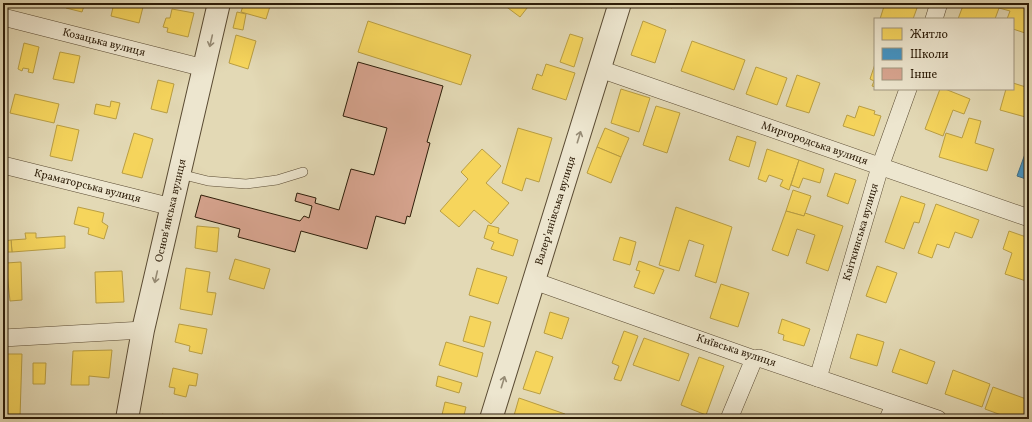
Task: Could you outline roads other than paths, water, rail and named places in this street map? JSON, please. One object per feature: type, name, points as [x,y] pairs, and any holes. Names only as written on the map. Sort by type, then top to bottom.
[{"type":"street","name":"Основ’янська вулиця","points":[[127,419],[143,330],[220,3]]},
{"type":"street","name":"Валер’янівська вулиця","points":[[491,419],[620,3]]},
{"type":"street","points":[[934,18],[939,3]]},
{"type":"street","name":"Козацька вулиця","points":[[3,17],[204,68]]},
{"type":"street","name":"Миргородська вулиця","points":[[600,69],[1029,218]]},
{"type":"street","name":"Квіткинська вулиця","points":[[818,378],[880,167],[908,90]]},
{"type":"street","name":"Краматорська вулиця","points":[[3,164],[172,207]]},
{"type":"street","name":"Київська вулиця","points":[[534,281],[754,359],[759,358],[818,378],[891,412],[938,419]]},
{"type":"street","points":[[3,338],[143,330]]},
{"type":"street","points":[[729,419],[754,359]]},
{"type":"lane","points":[[180,174],[208,181],[246,184],[277,180],[303,172]]}]
